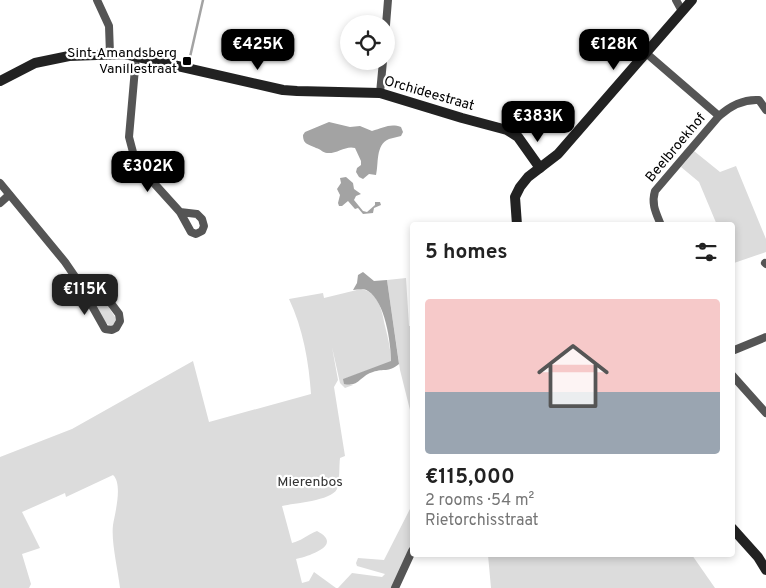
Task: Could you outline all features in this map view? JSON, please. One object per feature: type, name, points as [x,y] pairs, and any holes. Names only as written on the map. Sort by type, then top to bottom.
[{"type":"street","points":[[97,0],[109,26],[110,54]]},
{"type":"street","points":[[387,15],[388,0]]},
{"type":"street","points":[[676,0],[682,11]]},
{"type":"street","points":[[517,222],[515,204],[517,191],[524,182],[554,159],[692,0]]},
{"type":"street","name":"Beelbroekhof","points":[[646,53],[719,116]]},
{"type":"street","name":"Orchideestraat","points":[[0,81],[35,64],[69,56],[125,54],[283,90],[380,93],[462,118],[510,130],[518,137],[540,168]]},
{"type":"street","points":[[136,57],[129,137],[134,156],[152,181],[180,212]]},
{"type":"street","points":[[380,93],[382,70]]},
{"type":"street","name":"Beelbroekhof","points":[[660,222],[653,206],[655,191],[719,116],[726,109],[751,100],[758,100],[766,110]]},
{"type":"street","points":[[0,183],[78,280],[105,329],[112,330],[116,328],[120,321],[119,314],[101,290],[78,280]]},
{"type":"street","points":[[0,203],[10,195]]},
{"type":"street","points":[[735,350],[766,337]]},
{"type":"street","points":[[735,378],[766,413]]},
{"type":"street","points":[[735,531],[762,555],[766,570]]},
{"type":"street","points":[[395,588],[410,555]]},
{"type":"green space","points":[[694,151],[720,172],[736,166],[766,239],[766,252],[735,263],[735,222],[716,222],[699,182],[681,167]]},
{"type":"green space","points":[[406,278],[410,326],[410,410],[400,370],[387,280]]},
{"type":"green space","name":"Mierenbos","points":[[361,289],[372,294],[379,303],[383,314],[391,362],[344,379],[348,385],[353,385],[345,388],[340,383],[332,347],[338,380],[334,387],[345,456],[340,458],[337,489],[320,499],[282,506],[292,543],[317,531],[327,541],[322,549],[296,559],[302,583],[309,581],[314,572],[336,588],[120,588],[113,539],[118,485],[113,475],[66,497],[65,493],[22,512],[40,548],[22,554],[31,584],[29,588],[0,588],[0,457],[72,429],[193,361],[209,422],[311,394],[304,346],[298,322],[289,299],[323,293],[324,298]]},
{"type":"green space","points":[[97,297],[102,297],[115,317],[116,322],[112,326],[103,319],[99,312],[94,301]]},
{"type":"green space","points":[[410,509],[410,548],[392,588],[338,588],[352,573],[382,577],[385,574],[357,566],[358,558],[384,560]]},
{"type":"green space","points":[[488,557],[693,557],[715,588],[491,588]]},
{"type":"shaded area","points":[[329,122],[350,127],[360,126],[372,131],[387,126],[397,126],[401,127],[403,132],[401,136],[389,139],[381,146],[376,175],[369,174],[363,179],[356,172],[357,168],[361,165],[361,161],[355,148],[326,153],[304,141],[303,135],[305,132]]},
{"type":"shaded area","points":[[346,177],[353,183],[354,189],[361,194],[356,196],[354,200],[363,211],[367,212],[375,205],[375,202],[380,202],[381,205],[374,208],[373,213],[363,214],[348,201],[339,206],[340,195],[337,189],[341,183],[340,178]]},
{"type":"shaded area","points":[[363,272],[374,281],[387,280],[399,364],[389,369],[369,374],[356,383],[349,385],[344,384],[343,379],[391,361],[386,323],[379,304],[368,291],[362,289],[353,290],[357,283],[358,275]]},
{"type":"waterway","points":[[190,57],[203,0]]},
{"type":"place","name":"Sint-Amandsberg Vanillestraat","points":[[187,61]]}]
